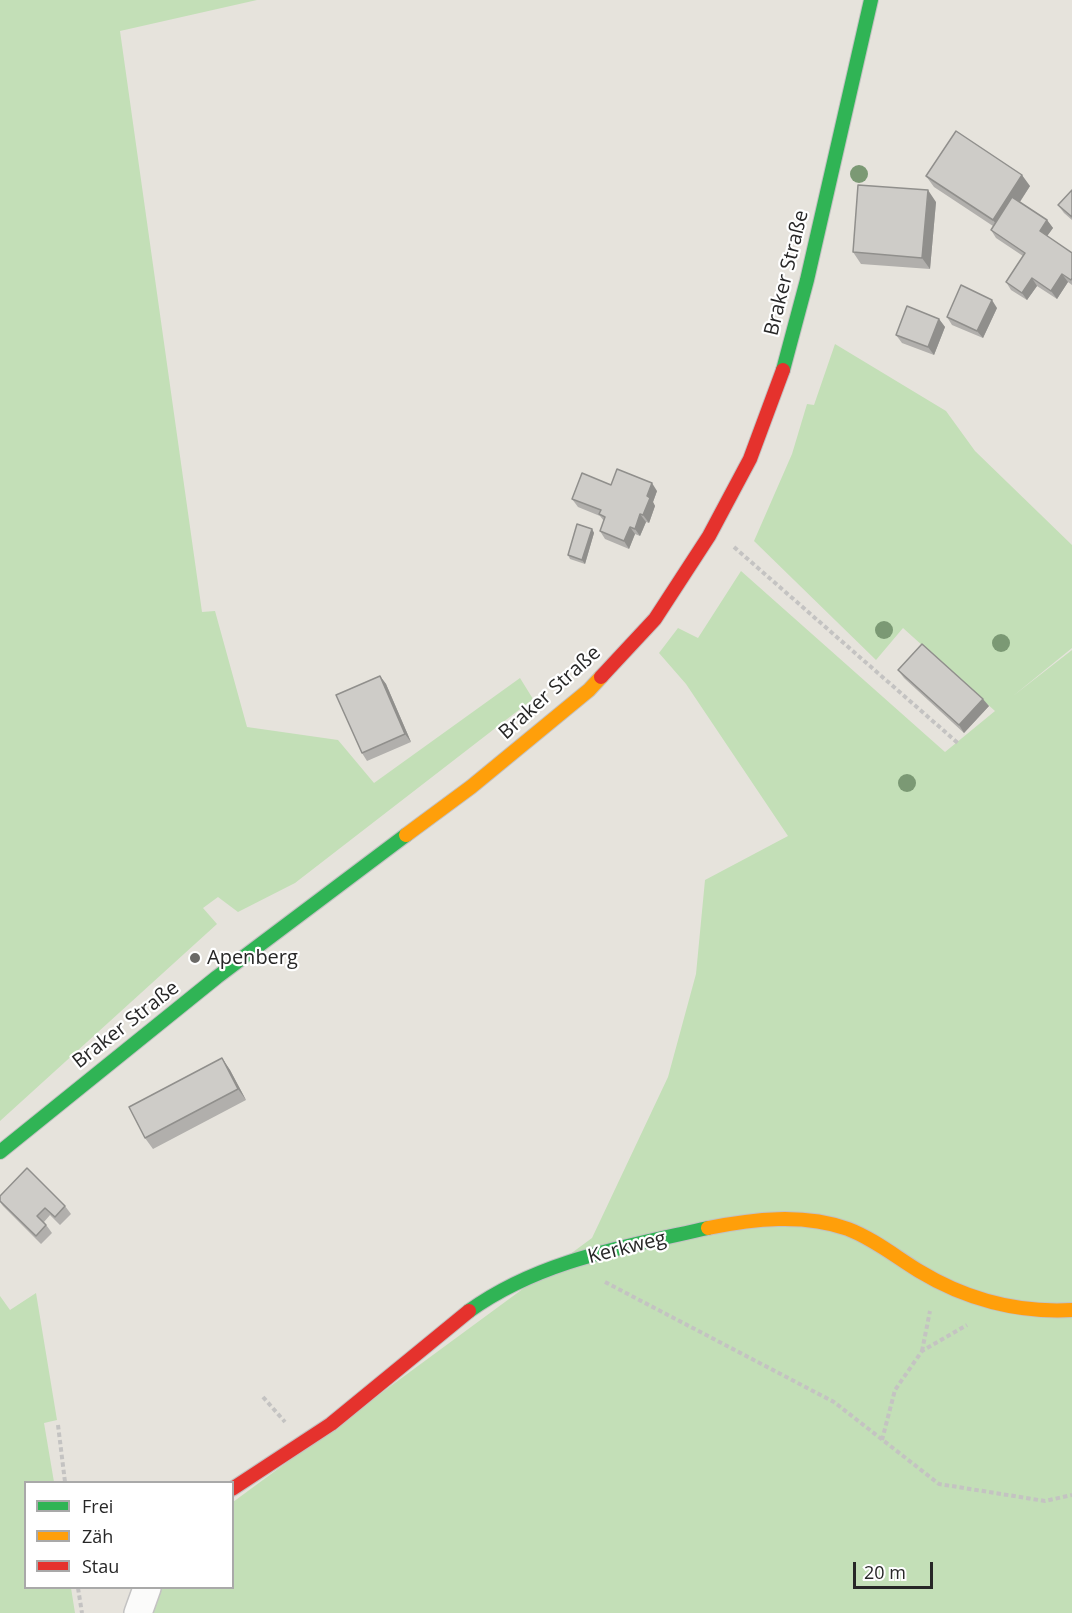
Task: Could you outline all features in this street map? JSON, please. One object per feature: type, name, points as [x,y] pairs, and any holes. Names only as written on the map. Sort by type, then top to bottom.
[{"type":"street","name":"Braker Straße","points":[[0,1152],[217,977],[462,794],[590,690],[655,620],[713,529],[750,459],[784,368],[807,280],[871,0]]},
{"type":"street","name":"Kerkweg","points":[[234,1488],[328,1426],[434,1337],[490,1295],[532,1273],[729,1223],[768,1217],[808,1220],[848,1228],[884,1246],[936,1280],[1019,1308],[1072,1310]]},
{"type":"street","points":[[138,1613],[146,1589]]},
{"type":"path","points":[[713,529],[959,744]]},
{"type":"path","points":[[567,1263],[834,1402],[939,1484],[1046,1501],[1072,1496]]},
{"type":"path","points":[[882,1440],[895,1390],[922,1351],[936,1280]]},
{"type":"path","points":[[922,1351],[968,1324],[978,1321]]},
{"type":"path","points":[[58,1425],[65,1481]]},
{"type":"path","points":[[78,1589],[82,1613]]},
{"type":"green space","points":[[0,0],[257,0],[120,31],[202,612],[215,611],[247,727],[338,740],[374,783],[520,678],[533,699],[295,883],[238,912],[218,897],[203,908],[217,924],[0,1121]]},
{"type":"green space","points":[[835,344],[946,411],[975,451],[1072,545],[1072,648],[1013,696],[1072,650],[1072,1613],[150,1613],[160,1589],[234,1589],[234,1501],[592,1238],[668,1077],[696,974],[705,880],[788,836],[686,684],[659,653],[678,628],[698,638],[741,571],[945,752],[995,711],[903,628],[876,660],[754,541],[792,454],[807,404],[814,405]]},
{"type":"green space","points":[[36,1293],[57,1420],[44,1423],[54,1481],[24,1481],[24,1589],[71,1589],[75,1613],[0,1613],[0,1296],[10,1310]]},
{"type":"building","points":[[956,131],[1022,175],[993,220],[926,176]]},
{"type":"building","points":[[858,185],[928,190],[922,258],[853,252]]},
{"type":"building","points":[[1072,190],[1072,217],[1058,205]]},
{"type":"building","points":[[1012,197],[1047,220],[1040,231],[1072,253],[1071,280],[1062,274],[1051,291],[1032,278],[1022,293],[1006,282],[1025,253],[991,230]]},
{"type":"building","points":[[961,285],[992,300],[977,331],[947,317]]},
{"type":"building","points":[[907,306],[939,319],[928,347],[896,335]]},
{"type":"building","points":[[617,469],[652,483],[647,496],[650,498],[643,515],[640,514],[635,529],[630,527],[624,541],[600,531],[605,517],[599,514],[601,510],[572,499],[582,473],[611,485]]},
{"type":"building","points":[[577,524],[592,529],[582,560],[568,555]]},
{"type":"building","points":[[922,644],[983,699],[959,725],[898,670]]},
{"type":"building","points":[[380,676],[405,734],[362,753],[336,695]]},
{"type":"building","points":[[222,1058],[238,1089],[145,1138],[129,1107]]},
{"type":"building","points":[[27,1168],[65,1206],[55,1217],[45,1208],[37,1216],[46,1225],[36,1236],[0,1201],[0,1196]]},
{"type":"traffic: fast","points":[[783,370],[807,280],[871,0]]},
{"type":"traffic: fast","points":[[0,1152],[217,977],[406,835]]},
{"type":"traffic: fast","points":[[469,1311],[524,1279],[554,1267],[614,1249],[708,1228]]},
{"type":"traffic: slow","points":[[406,835],[471,787],[589,690],[601,677]]},
{"type":"traffic: slow","points":[[708,1228],[778,1219],[831,1224],[858,1233],[937,1281],[973,1296],[1032,1309],[1072,1310]]},
{"type":"traffic: jam","points":[[601,677],[655,619],[709,536],[750,459],[783,370]]},
{"type":"traffic: jam","points":[[234,1488],[331,1424],[469,1311]]},
{"type":"place","name":"Apenberg","points":[[195,958]]}]
